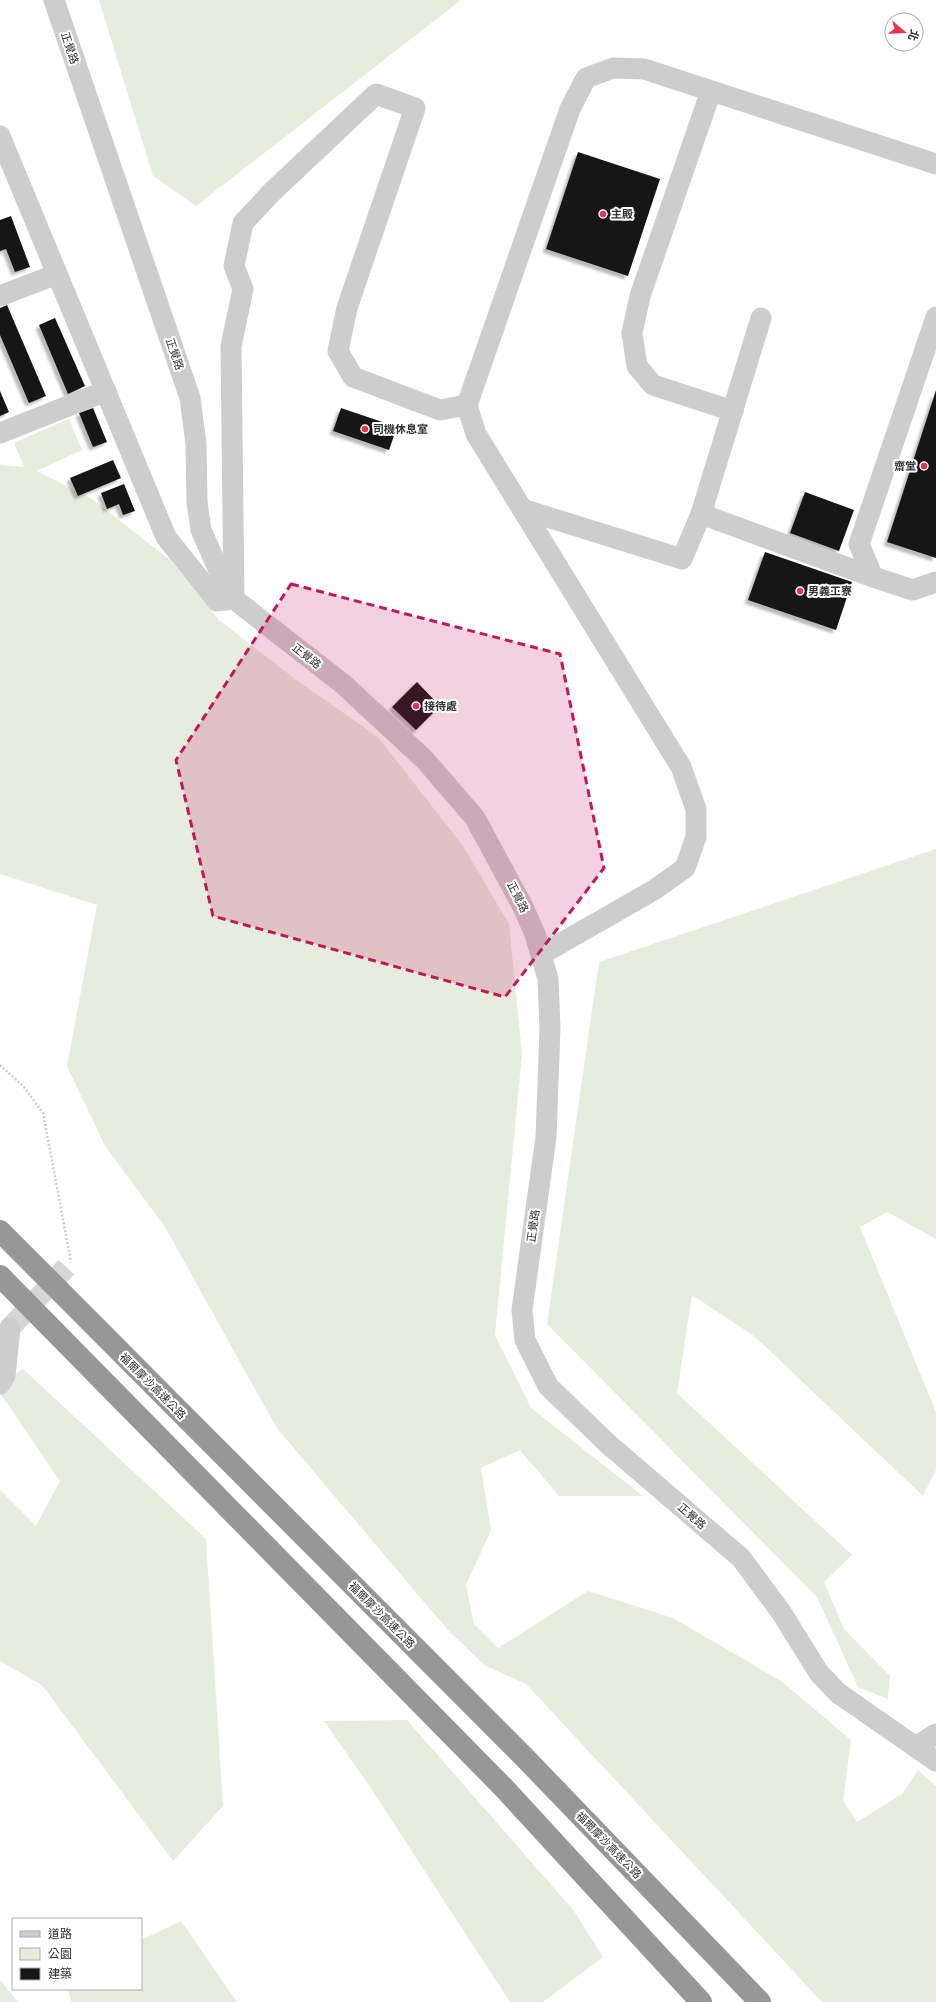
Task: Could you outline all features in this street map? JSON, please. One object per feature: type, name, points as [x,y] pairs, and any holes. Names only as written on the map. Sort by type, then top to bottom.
[{"type":"highway","name":"福爾摩沙高速公路","points":[[0,1231],[527,1760],[760,2002]]},
{"type":"highway","points":[[0,1276],[503,1787],[688,1993],[701,2002]]},
{"type":"street","name":"正覺路","points":[[54,0],[190,398],[196,444],[197,502],[202,530],[224,582],[234,600],[343,684],[425,760],[475,818],[523,907],[542,954],[548,979],[550,1028],[546,1137],[522,1310],[525,1340],[548,1386],[607,1442],[741,1558],[781,1612],[819,1673],[838,1693],[917,1746],[936,1761]]},
{"type":"street","points":[[542,954],[654,890],[685,868],[696,836],[696,809],[681,767],[476,434],[467,405],[570,110],[586,78],[613,68],[644,69],[936,164]]},
{"type":"street","points":[[711,91],[640,296],[632,333],[637,366],[652,384],[733,410]]},
{"type":"street","points":[[3,148],[166,537],[217,601],[234,600],[231,346],[243,288],[234,266],[243,224],[272,192],[376,94],[415,108],[347,308],[338,351],[353,377],[440,410],[467,405]]},
{"type":"street","points":[[0,296],[57,274]]},
{"type":"street","points":[[873,577],[858,544],[936,317]]},
{"type":"street","points":[[522,509],[682,559],[701,514],[761,318]]},
{"type":"street","points":[[0,433],[106,391]]},
{"type":"street","points":[[701,514],[873,577],[913,590],[936,582]]},
{"type":"street","points":[[0,1384],[5,1376],[10,1328]]},
{"type":"street","points":[[917,1746],[936,1734]]},
{"type":"path","points":[[0,1065],[24,1087],[43,1113],[71,1262]]},
{"type":"highlighted area","points":[[291,584],[560,654],[604,868],[505,997],[213,916],[176,760]]},
{"type":"green space","points":[[99,0],[461,0],[196,206],[153,176]]},
{"type":"green space","points":[[69,419],[82,450],[37,471],[92,499],[170,560],[219,620],[299,682],[378,737],[463,846],[509,924],[522,1054],[495,1335],[531,1408],[643,1496],[559,1496],[520,1450],[481,1468],[491,1530],[466,1585],[474,1624],[498,1648],[588,1591],[673,1618],[781,1681],[851,1740],[843,1801],[857,1822],[902,1794],[918,1770],[936,1786],[936,2002],[822,2002],[526,1684],[484,1665],[447,1629],[276,1427],[165,1227],[105,1146],[67,1066],[97,905],[0,874],[0,465],[24,467],[14,443]]},
{"type":"green space","points":[[936,849],[936,1239],[887,1212],[860,1227],[936,1412],[936,1470],[923,1496],[754,1336],[692,1295],[677,1393],[852,1555],[824,1582],[844,1629],[890,1676],[888,1699],[858,1687],[817,1597],[547,1324],[599,962]]},
{"type":"green space","points":[[23,1369],[206,1539],[223,1806],[173,1861],[42,1685],[0,1661],[0,1490],[36,1526],[60,1481],[0,1393],[0,1384]]},
{"type":"green space","points":[[407,1720],[574,1911],[603,1957],[543,2002],[510,2002],[370,1787],[324,1721]]},
{"type":"green space","points":[[181,1921],[237,2002],[71,2002],[68,1990],[142,1990],[142,1940]]},
{"type":"green space","points":[[0,1980],[18,2002],[0,2002]]},
{"type":"building","name":"主殿","points":[[578,152],[660,179],[628,276],[546,249]]},
{"type":"building","points":[[11,216],[30,267],[15,272],[6,249],[0,251],[0,220]]},
{"type":"building","points":[[7,305],[46,396],[29,403],[0,335],[0,308]]},
{"type":"building","points":[[55,318],[85,386],[68,394],[39,325]]},
{"type":"building","name":"齋堂","points":[[936,390],[936,558],[887,542]]},
{"type":"building","points":[[0,391],[9,412],[0,416]]},
{"type":"building","points":[[93,408],[107,442],[93,447],[79,413]]},
{"type":"building","name":"司機休息室","points":[[341,408],[397,427],[389,450],[333,431]]},
{"type":"building","points":[[113,460],[121,478],[78,496],[70,478]]},
{"type":"building","points":[[124,484],[135,511],[123,515],[119,504],[107,509],[101,493]]},
{"type":"building","points":[[805,492],[854,510],[839,551],[790,533]]},
{"type":"building","name":"男義工寮","points":[[765,552],[852,582],[836,630],[748,600]]},
{"type":"building","name":"接待處","points":[[417,682],[440,706],[416,730],[392,707]]},
{"type":"tunnel","points":[[10,1328],[71,1262]]},
{"type":"place","name":"主殿","points":[[603,214]]},
{"type":"place","name":"司機休息室","points":[[365,429]]},
{"type":"place","name":"齋堂","points":[[924,466]]},
{"type":"place","name":"男義工寮","points":[[800,591]]},
{"type":"place","name":"接待處","points":[[416,706]]}]
